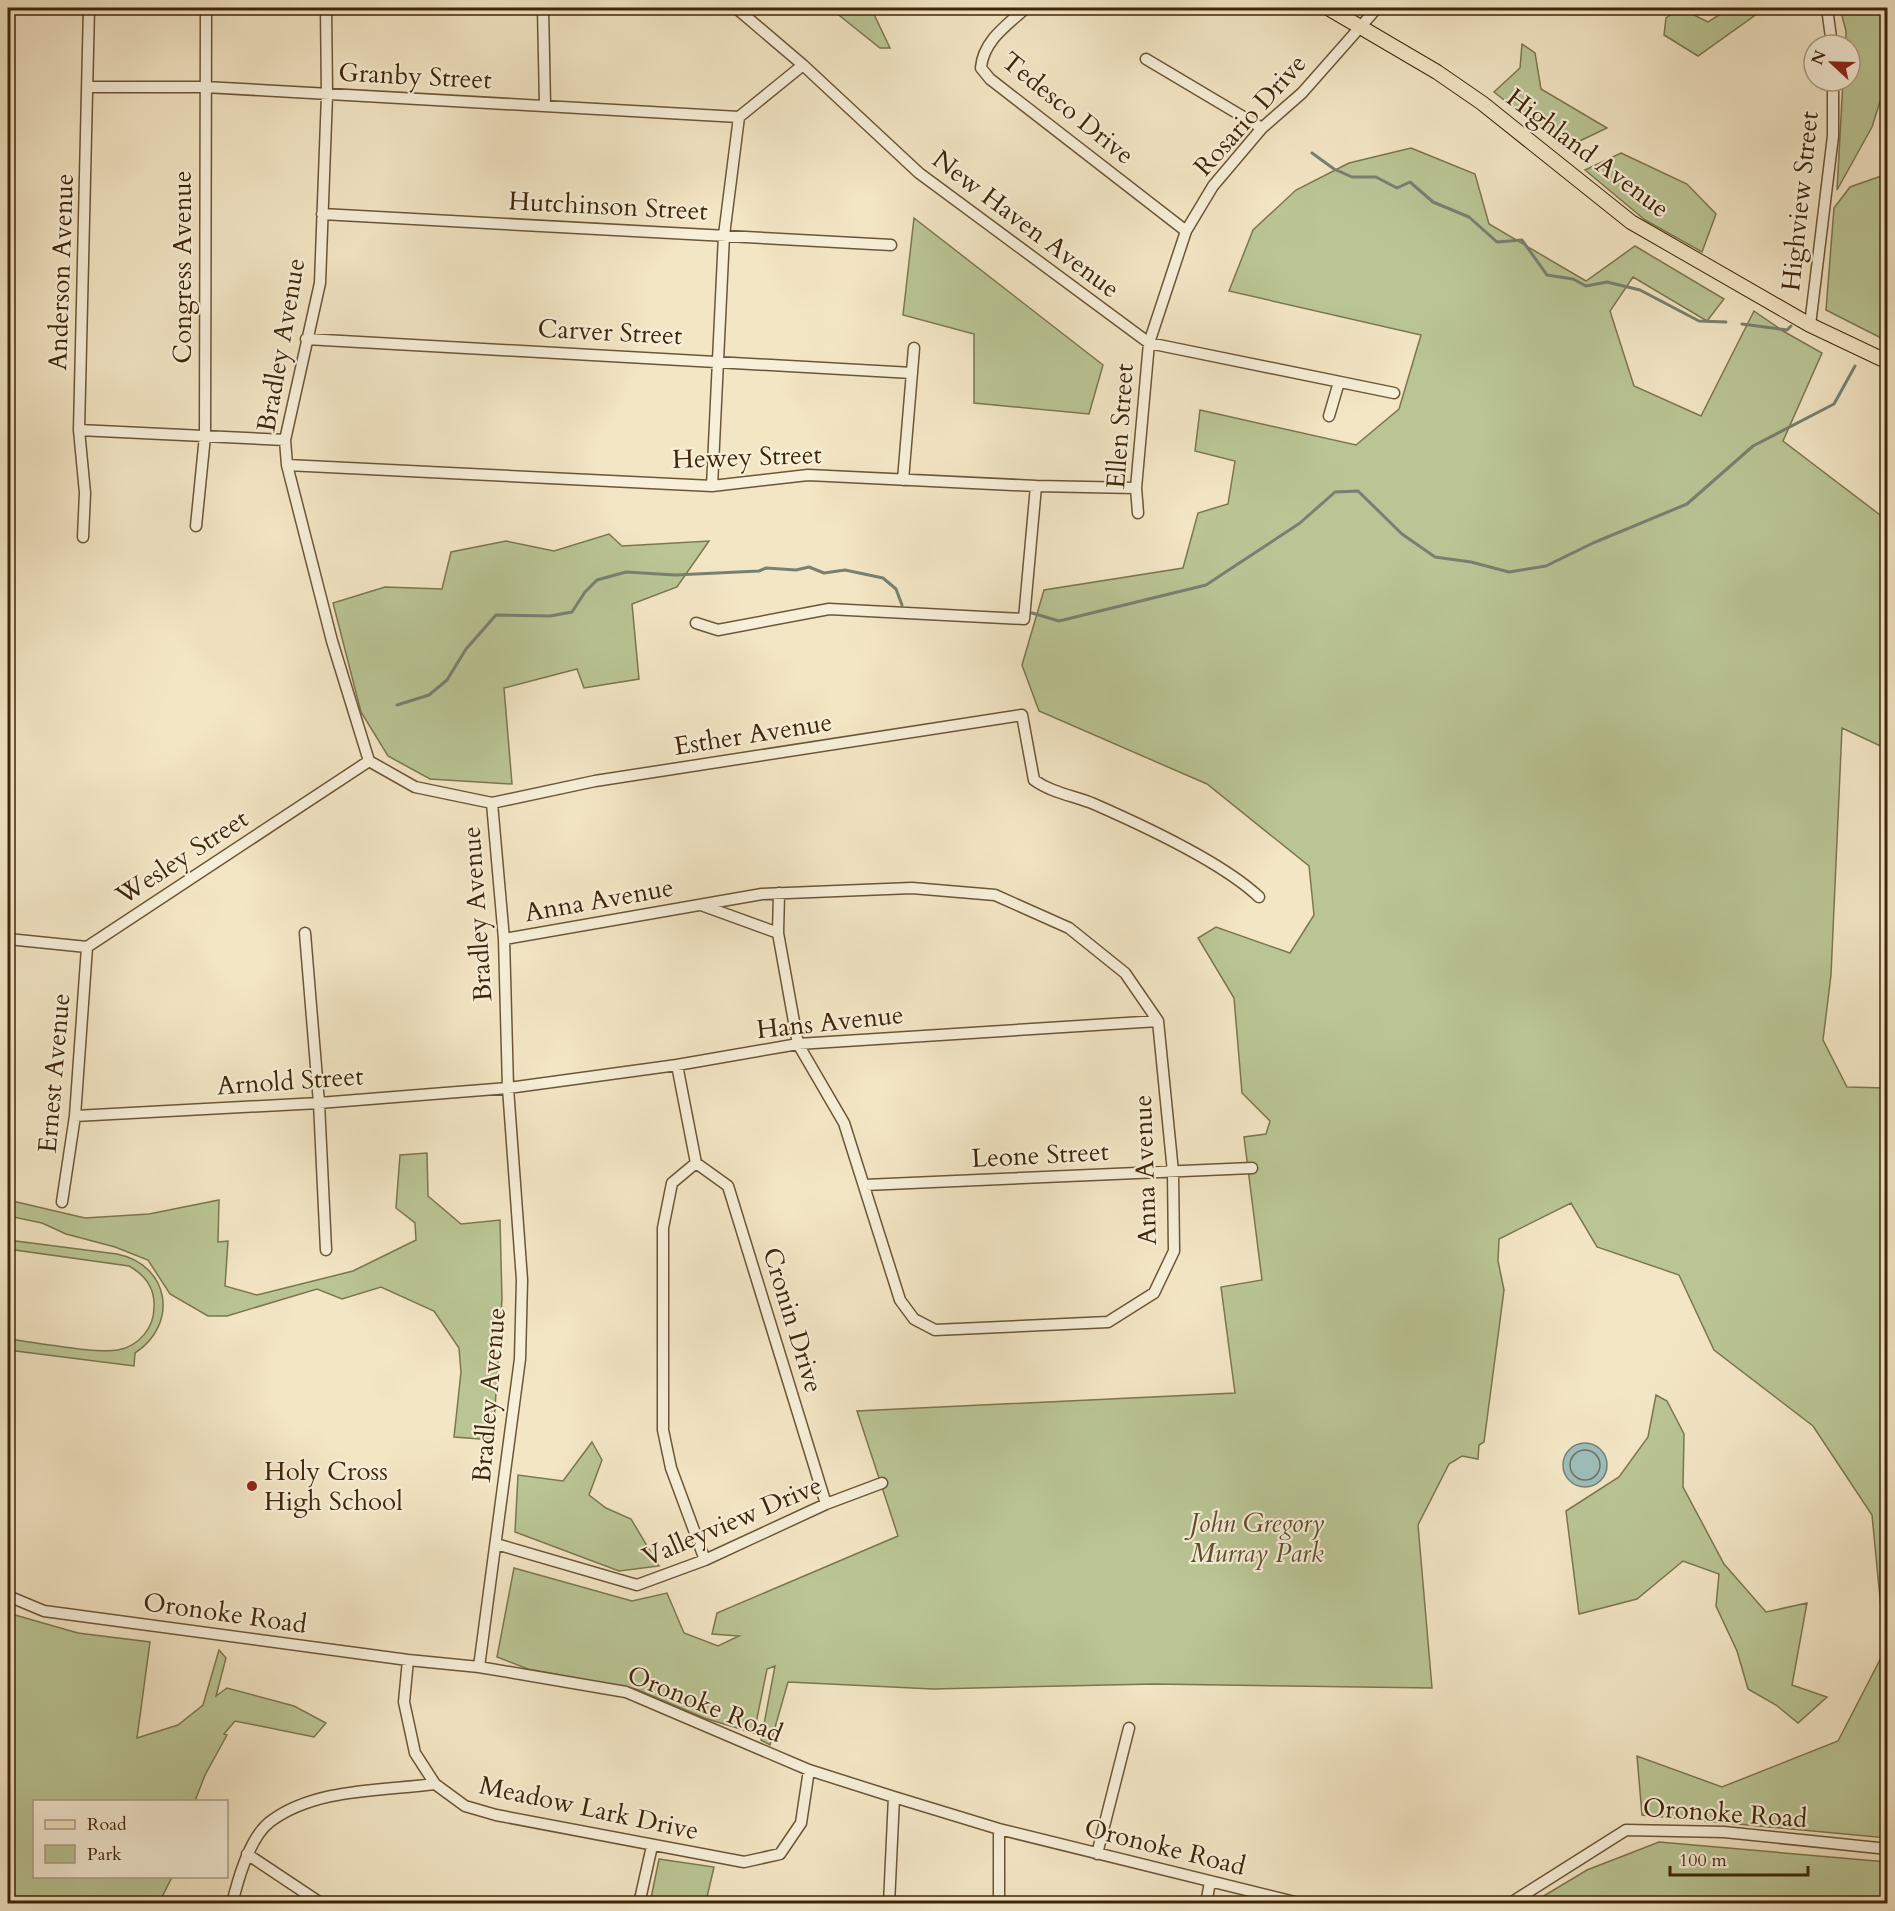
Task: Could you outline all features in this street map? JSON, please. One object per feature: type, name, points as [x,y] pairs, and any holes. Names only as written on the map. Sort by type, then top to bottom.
[{"type":"main road","name":"Highland Avenue","points":[[1328,8],[1437,72],[1490,108],[1631,222],[1810,325],[1887,362]]},
{"type":"street","name":"Anderson Avenue","points":[[83,537],[85,493],[79,430],[89,8]]},
{"type":"street","name":"Congress Avenue","points":[[196,526],[205,436],[206,8]]},
{"type":"street","name":"Bradley Avenue","points":[[326,8],[327,94],[320,283],[285,440],[287,465],[332,641],[369,761],[415,787],[492,803],[504,939],[508,1088],[522,1291],[520,1359],[479,1667]]},
{"type":"street","points":[[543,8],[545,105]]},
{"type":"street","name":"New Haven Avenue","points":[[736,8],[803,65],[919,173],[1149,343],[1394,393]]},
{"type":"street","name":"Tedesco Drive","points":[[1026,8],[988,44],[982,54],[981,68],[990,79],[1186,231]]},
{"type":"street","name":"Rosario Drive","points":[[1149,343],[1186,231],[1213,186],[1262,128],[1302,93],[1377,8]]},
{"type":"street","points":[[1827,8],[1830,33]]},
{"type":"street","points":[[1146,59],[1262,128]]},
{"type":"street","points":[[712,486],[724,235],[739,117],[803,65]]},
{"type":"street","name":"Granby Street","points":[[88,87],[205,87],[739,117]]},
{"type":"street","name":"Highview Street","points":[[1810,325],[1833,136],[1833,93]]},
{"type":"street","name":"Hutchinson Street","points":[[322,214],[891,245]]},
{"type":"street","name":"Carver Street","points":[[306,339],[912,373]]},
{"type":"street","name":"Ellen Street","points":[[1138,513],[1136,488],[1149,343]]},
{"type":"street","points":[[903,480],[914,348]]},
{"type":"street","points":[[1329,416],[1339,382]]},
{"type":"street","points":[[79,430],[285,440]]},
{"type":"street","name":"Hewey Street","points":[[287,465],[712,486],[808,475],[1036,486],[1136,488]]},
{"type":"street","points":[[696,623],[718,630],[829,609],[1024,619],[1036,486]]},
{"type":"street","name":"Esther Avenue","points":[[492,803],[595,781],[1022,715],[1032,777],[1047,788],[1116,814],[1230,873],[1259,897]]},
{"type":"street","name":"Wesley Street","points":[[87,947],[369,761]]},
{"type":"street","name":"Anna Avenue","points":[[504,939],[779,893],[912,888],[995,895],[1069,928],[1125,973],[1158,1021],[1173,1172],[1174,1251],[1154,1293],[1108,1322],[935,1330],[914,1319],[900,1300],[866,1185],[844,1124],[798,1044],[778,933],[779,893]]},
{"type":"street","name":"Anna Avenue","points":[[701,905],[778,933]]},
{"type":"street","points":[[305,933],[319,1103],[327,1250]]},
{"type":"street","points":[[8,939],[87,947]]},
{"type":"street","name":"Ernest Avenue","points":[[62,1202],[75,1116],[87,947]]},
{"type":"street","name":"Hans Avenue","points":[[508,1088],[677,1065],[798,1044],[1158,1021]]},
{"type":"street","points":[[677,1065],[696,1163],[672,1183],[663,1228],[663,1430],[671,1468],[705,1560]]},
{"type":"street","name":"Arnold Street","points":[[75,1116],[319,1103],[508,1088]]},
{"type":"street","name":"Cronin Drive","points":[[696,1163],[728,1186],[826,1504]]},
{"type":"street","name":"Leone Street","points":[[866,1185],[1252,1168]]},
{"type":"street","name":"Valleyview Drive","points":[[496,1544],[637,1585],[705,1560],[826,1504],[882,1483]]},
{"type":"street","name":"Oronoke Road","points":[[8,1596],[44,1611],[408,1660],[479,1667],[626,1692],[809,1770],[894,1797],[999,1829],[1303,1904]]},
{"type":"street","name":"Meadow Lark Drive","points":[[408,1660],[404,1702],[415,1753],[435,1784],[465,1806],[486,1812],[744,1862],[780,1854],[801,1823],[809,1770]]},
{"type":"street","points":[[1097,1854],[1129,1728]]},
{"type":"street","points":[[232,1904],[248,1854],[269,1822],[312,1799],[435,1784]]},
{"type":"street","points":[[889,1904],[894,1797]]},
{"type":"street","points":[[999,1829],[999,1904]]},
{"type":"street","name":"Oronoke Road","points":[[1509,1904],[1626,1830],[1724,1832],[1887,1849]]},
{"type":"street","points":[[639,1904],[652,1846]]},
{"type":"street","points":[[248,1854],[322,1904]]},
{"type":"street","points":[[1206,1904],[1210,1882]]},
{"type":"green space","points":[[830,8],[871,8],[890,48],[880,48]]},
{"type":"green space","points":[[1680,8],[1708,22],[1730,8],[1774,8],[1764,9],[1698,56],[1664,35],[1666,18]]},
{"type":"green space","points":[[1840,8],[1887,8],[1887,79],[1872,127],[1837,190],[1842,93],[1862,93],[1862,33],[1846,33]]},
{"type":"green space","points":[[1522,44],[1535,53],[1541,89],[1607,128],[1565,148],[1494,92],[1520,68]]},
{"type":"green space","name":"John Gregory Murray Park","points":[[1411,148],[1475,174],[1489,224],[1586,281],[1635,246],[1724,299],[1707,321],[1633,277],[1610,311],[1634,386],[1701,416],[1754,311],[1822,353],[1783,441],[1888,521],[1887,749],[1842,728],[1831,975],[1823,1040],[1847,1087],[1887,1088],[1887,1838],[1642,1815],[1637,1756],[1722,1787],[1838,1741],[1885,1650],[1872,1515],[1813,1426],[1714,1350],[1679,1275],[1597,1247],[1571,1203],[1499,1239],[1498,1261],[1504,1290],[1484,1442],[1479,1445],[1478,1459],[1462,1456],[1449,1464],[1418,1525],[1432,1688],[1154,1684],[933,1689],[788,1682],[770,1745],[761,1740],[775,1666],[767,1669],[754,1733],[704,1718],[636,1689],[528,1669],[497,1657],[514,1568],[632,1601],[667,1593],[684,1633],[718,1646],[739,1636],[712,1634],[717,1613],[898,1536],[857,1411],[1235,1393],[1221,1287],[1262,1280],[1244,1137],[1266,1134],[1270,1121],[1242,1093],[1234,998],[1198,938],[1216,927],[1290,953],[1314,915],[1309,866],[1207,784],[1039,711],[1022,665],[1044,590],[1183,568],[1198,513],[1228,504],[1235,461],[1195,451],[1200,410],[1356,445],[1399,409],[1421,335],[1229,291],[1253,230],[1296,190],[1349,163]]},
{"type":"green space","points":[[1621,153],[1687,184],[1716,214],[1702,252],[1645,220],[1585,170]]},
{"type":"green space","points":[[1888,174],[1887,341],[1826,310],[1834,208],[1850,187]]},
{"type":"green space","points":[[914,218],[1103,365],[1089,414],[974,403],[974,334],[903,315]]},
{"type":"green space","points":[[609,534],[622,546],[709,541],[677,587],[632,604],[639,679],[584,688],[577,669],[504,688],[512,784],[430,779],[388,756],[361,712],[333,603],[385,587],[442,589],[451,552],[506,541],[554,551]]},
{"type":"green space","points":[[427,1153],[428,1196],[461,1224],[500,1220],[502,1299],[493,1440],[454,1437],[461,1372],[459,1348],[434,1311],[381,1287],[342,1299],[317,1289],[227,1316],[208,1316],[170,1294],[148,1260],[115,1247],[66,1234],[42,1223],[8,1216],[8,1200],[85,1218],[149,1214],[219,1200],[218,1242],[228,1241],[225,1286],[257,1295],[353,1271],[416,1240],[415,1223],[396,1208],[400,1155]]},
{"type":"green space","points":[[8,1240],[117,1254],[135,1260],[148,1270],[158,1283],[163,1312],[158,1327],[149,1341],[135,1353],[134,1366],[8,1350],[8,1339],[108,1351],[126,1348],[139,1340],[148,1329],[153,1315],[154,1300],[148,1283],[129,1266],[8,1249]]},
{"type":"green space","points":[[1656,1395],[1667,1401],[1684,1434],[1683,1487],[1724,1564],[1766,1612],[1807,1603],[1792,1685],[1827,1697],[1798,1723],[1776,1705],[1748,1689],[1737,1651],[1716,1606],[1719,1574],[1683,1561],[1637,1599],[1579,1614],[1566,1511],[1619,1477],[1648,1437]]},
{"type":"green space","points":[[592,1442],[602,1460],[589,1495],[606,1508],[631,1519],[659,1566],[619,1571],[515,1532],[518,1475],[563,1481]]},
{"type":"green space","points":[[8,1613],[78,1633],[150,1642],[137,1738],[178,1725],[203,1705],[219,1650],[226,1658],[216,1696],[227,1688],[294,1706],[326,1723],[314,1737],[235,1721],[224,1734],[227,1735],[205,1775],[195,1800],[33,1800],[33,1878],[172,1878],[159,1903],[8,1903]]},
{"type":"green space","points":[[1659,1842],[1887,1862],[1887,1903],[1532,1903],[1587,1870]]},
{"type":"green space","points":[[659,1859],[714,1867],[707,1897],[733,1903],[650,1903]]},
{"type":"water","points":[[1585,1443],[1600,1450],[1607,1465],[1600,1480],[1585,1487],[1570,1480],[1563,1465],[1570,1450]]},
{"type":"waterway","points":[[1312,153],[1334,169],[1352,177],[1376,177],[1397,188],[1410,182],[1433,202],[1469,217],[1497,242],[1522,240],[1547,275],[1573,279],[1586,286],[1607,282],[1640,290],[1699,321],[1726,322]]},
{"type":"waterway","points":[[1742,324],[1787,330],[1791,326]]},
{"type":"waterway","points":[[1032,613],[1059,621],[1206,585],[1300,523],[1335,492],[1358,491],[1402,534],[1435,557],[1471,562],[1509,572],[1546,566],[1593,543],[1687,504],[1753,446],[1834,404],[1855,366]]},
{"type":"waterway","points":[[397,705],[429,695],[447,680],[466,649],[496,615],[550,616],[572,612],[585,592],[597,580],[626,572],[675,575],[759,571],[766,568],[796,570],[809,567],[824,573],[845,570],[883,578],[896,589],[902,605]]},
{"type":"place","name":"Holy Cross High School","points":[[252,1486]]}]
